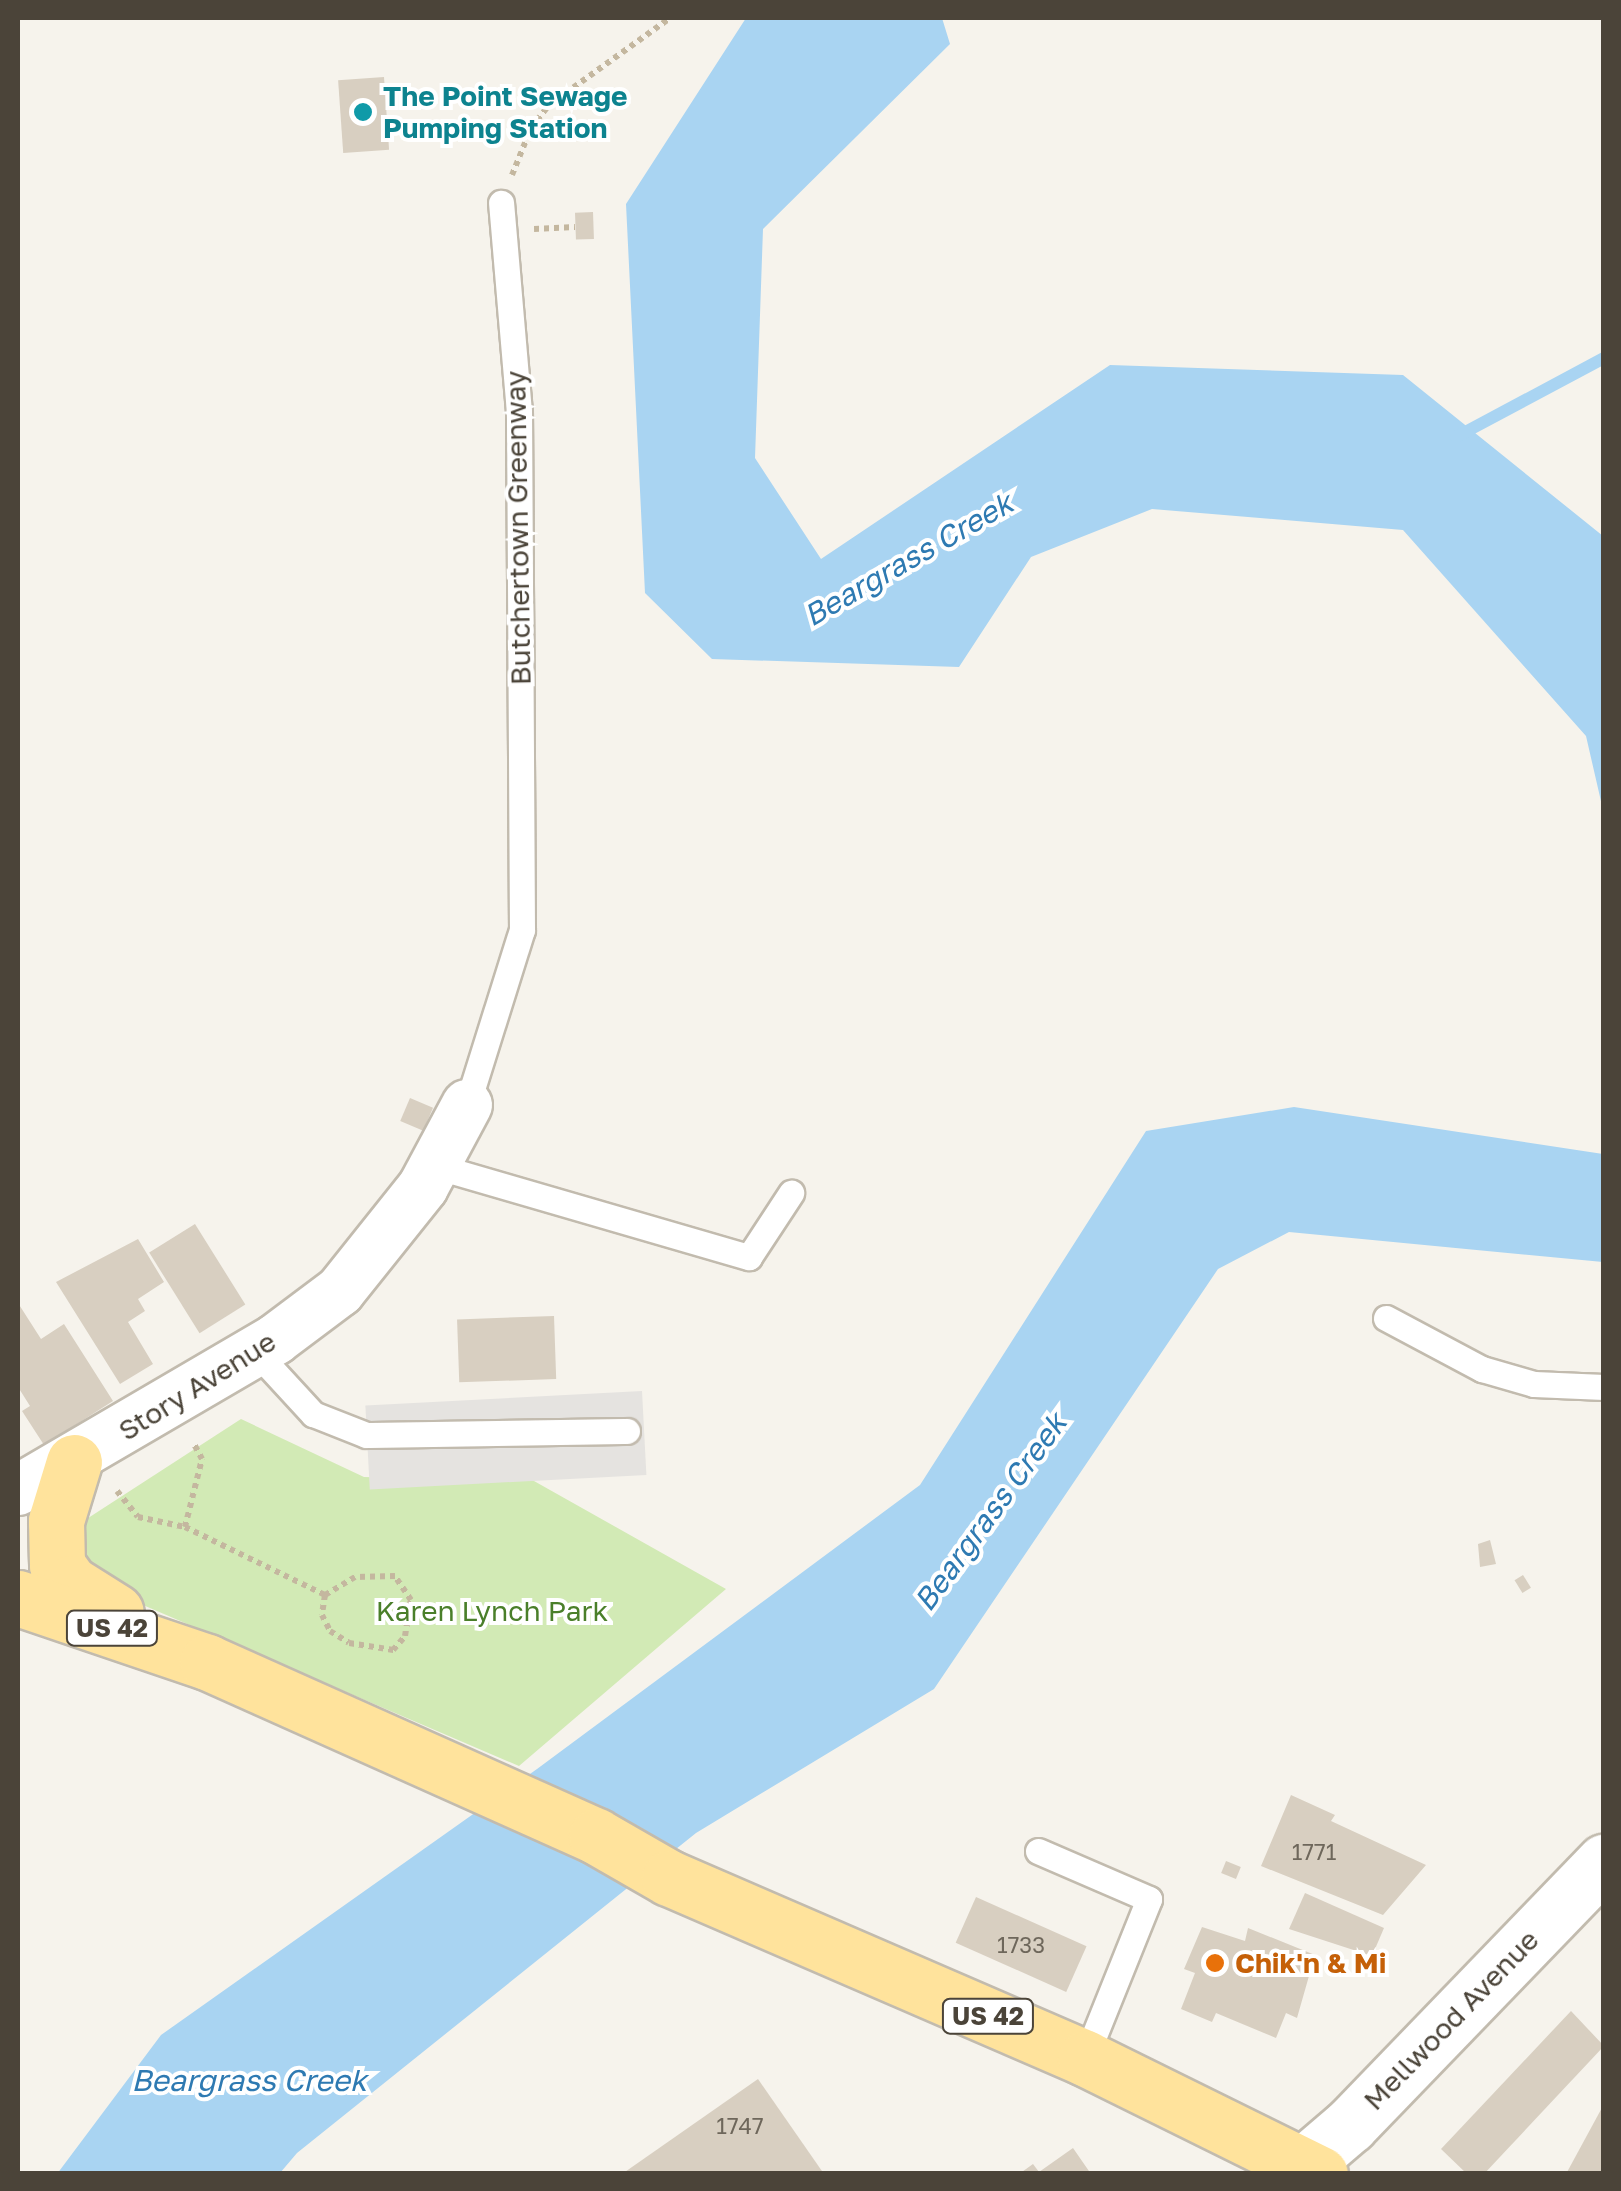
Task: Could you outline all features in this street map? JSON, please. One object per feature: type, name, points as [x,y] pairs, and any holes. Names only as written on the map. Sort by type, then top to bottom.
[{"type":"main road","points":[[96,1476],[56,1521],[57,1566],[84,1593],[206,1662]]},
{"type":"main road","name":"US 42","points":[[18,1598],[206,1662],[479,1782],[669,1878],[1085,2058],[1306,2171]]},
{"type":"street","name":"Story Avenue","points":[[18,1490],[96,1476],[256,1351],[314,1313],[363,1264],[435,1166],[467,1105]]},
{"type":"street","name":"Mellwood Avenue","points":[[1306,2171],[1604,1862]]},
{"type":"lane","name":"Butchertown Greenway","points":[[467,1105],[522,930],[519,412],[501,203]]},
{"type":"lane","points":[[435,1166],[748,1257],[792,1193]]},
{"type":"lane","points":[[1386,1318],[1482,1369],[1534,1384],[1604,1386]]},
{"type":"lane","points":[[256,1351],[313,1414],[366,1435],[627,1431]]},
{"type":"lane","points":[[1038,1851],[1148,1899],[1085,2058]]},
{"type":"path","points":[[501,203],[531,128],[550,105],[670,18]]},
{"type":"path","points":[[185,1527],[202,1459],[193,1442]]},
{"type":"path","points":[[96,1476],[138,1517],[185,1527],[325,1595]]},
{"type":"path","points":[[395,1576],[411,1600],[405,1636],[392,1650],[349,1643],[330,1632],[322,1615],[325,1595],[355,1578],[395,1576]]},
{"type":"green space","name":"Karen Lynch Park","points":[[241,1419],[364,1477],[534,1481],[726,1589],[519,1766],[101,1587],[65,1533]]},
{"type":"shaded area","points":[[642,1391],[646,1475],[370,1489],[365,1405]]},
{"type":"water","name":"Beargrass Creek","points":[[746,18],[942,18],[950,44],[763,229],[755,458],[821,559],[1110,365],[1403,375],[1603,536],[1603,810],[1586,736],[1403,530],[1152,509],[1031,557],[959,667],[712,659],[645,593],[626,204]]},
{"type":"water","name":"Beargrass Creek","points":[[1294,1107],[1603,1154],[1603,1262],[1289,1232],[1218,1269],[934,1689],[696,1833],[297,2153],[280,2173],[57,2174],[161,2035],[537,1769],[920,1485],[1146,1131]]},
{"type":"building","name":"The Point Sewage Pumping Station","points":[[384,77],[389,150],[343,153],[338,80]]},
{"type":"building","points":[[593,212],[594,239],[576,240],[575,213]]},
{"type":"building","points":[[410,1098],[433,1108],[423,1131],[400,1121]]},
{"type":"building","points":[[195,1224],[245,1305],[200,1333],[149,1253]]},
{"type":"building","points":[[138,1239],[164,1282],[138,1299],[145,1311],[128,1322],[153,1364],[120,1384],[56,1282]]},
{"type":"building","points":[[18,1303],[41,1339],[64,1324],[113,1401],[44,1445],[22,1411],[30,1406],[18,1387]]},
{"type":"building","points":[[554,1316],[556,1379],[459,1382],[457,1319]]},
{"type":"building","points":[[1490,1540],[1496,1564],[1480,1567],[1478,1544]]},
{"type":"building","points":[[1523,1575],[1531,1588],[1522,1593],[1515,1580]]},
{"type":"building","points":[[1291,1795],[1335,1815],[1331,1821],[1426,1865],[1383,1915],[1261,1866]]},
{"type":"building","points":[[1226,1861],[1241,1867],[1236,1879],[1221,1873]]},
{"type":"building","points":[[1305,1893],[1384,1928],[1372,1956],[1289,1929]]},
{"type":"building","points":[[976,1897],[1087,1946],[1066,1992],[956,1943]]},
{"type":"building","points":[[1202,1927],[1245,1941],[1248,1928],[1315,1955],[1297,2018],[1286,2013],[1276,2038],[1216,2013],[1212,2022],[1181,2009],[1195,1973],[1184,1969]]},
{"type":"building","points":[[1571,2011],[1604,2046],[1484,2174],[1467,2174],[1441,2149]]},
{"type":"building","points":[[758,2079],[824,2174],[622,2174]]},
{"type":"building","points":[[1604,2104],[1604,2174],[1566,2174]]},
{"type":"building","points":[[1073,2148],[1091,2174],[1019,2174],[1033,2164],[1039,2172]]},
{"type":"waterway","points":[[1456,437],[1604,358]]},
{"type":"place","name":"The Point Sewage Pumping Station","points":[[363,112]]},
{"type":"place","name":"Chik'n & Mi","points":[[1215,1963]]}]
